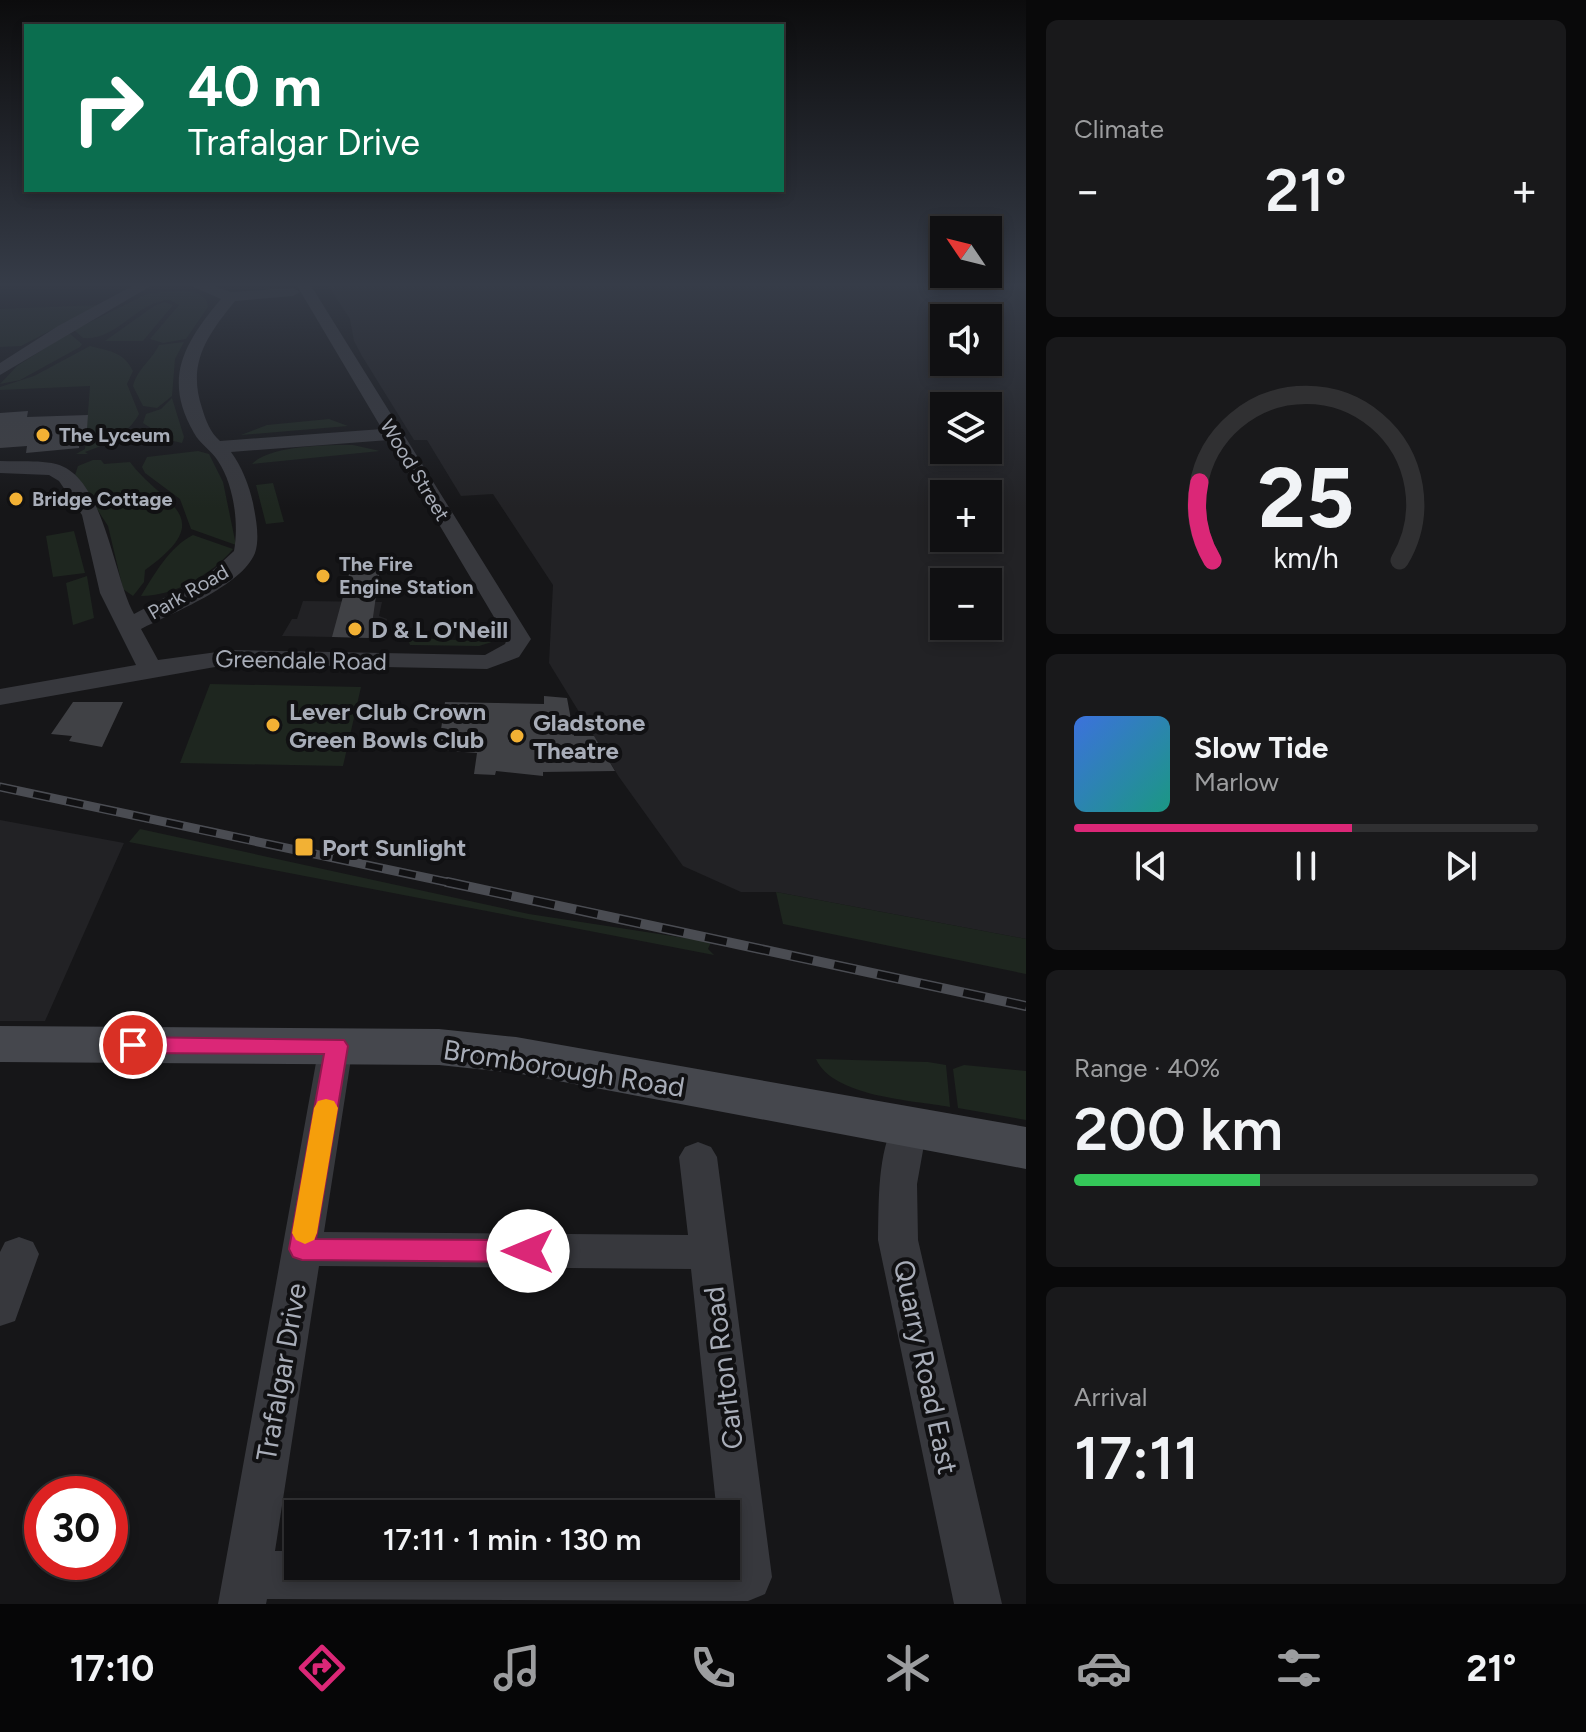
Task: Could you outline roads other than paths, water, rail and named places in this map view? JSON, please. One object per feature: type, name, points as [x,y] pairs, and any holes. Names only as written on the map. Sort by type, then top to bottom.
[{"type":"street","points":[[0,370],[17,359]]},
{"type":"street","name":"Park Road","points":[[130,625],[181,599],[242,558],[248,543],[248,528],[231,467],[206,437],[196,417],[187,365],[189,359]]},
{"type":"street","name":"Wood Street","points":[[345,359],[519,639],[508,655]]},
{"type":"street","points":[[216,447],[394,434]]},
{"type":"street","name":"Park Road","points":[[0,467],[35,466],[53,469],[66,477],[92,515],[111,593],[150,669]]},
{"type":"street","name":"Greendale Road","points":[[0,697],[40,693],[197,659],[232,657],[464,663],[487,662],[508,655]]},
{"type":"street","name":"Bromborough Road","points":[[0,1044],[439,1047],[516,1055],[1026,1148]]},
{"type":"street","name":"Trafalgar Drive","points":[[244,1590],[336,1046]]},
{"type":"street","name":"Quarry Road East","points":[[909,1128],[898,1184],[898,1240],[978,1604]]},
{"type":"street","name":"Carlton Road","points":[[244,1590],[748,1577],[698,1157]]},
{"type":"street","points":[[302,1249],[709,1252]]},
{"type":"street","points":[[0,1308],[19,1254]]},
{"type":"railway","points":[[0,787],[456,884]]},
{"type":"railway","points":[[447,882],[1026,1006]]},
{"type":"place","name":"The Lyceum","points":[[43,435]]},
{"type":"place","name":"Bridge Cottage","points":[[16,499]]},
{"type":"place","name":"The Fire Engine Station","points":[[323,576]]},
{"type":"place","name":"D & L O'Neill","points":[[355,629]]},
{"type":"place","name":"Lever Club Crown Green Bowls Club","points":[[273,725]]},
{"type":"place","name":"Gladstone Theatre","points":[[517,736]]},
{"type":"place","name":"Port Sunlight","points":[[304,847]]}]
